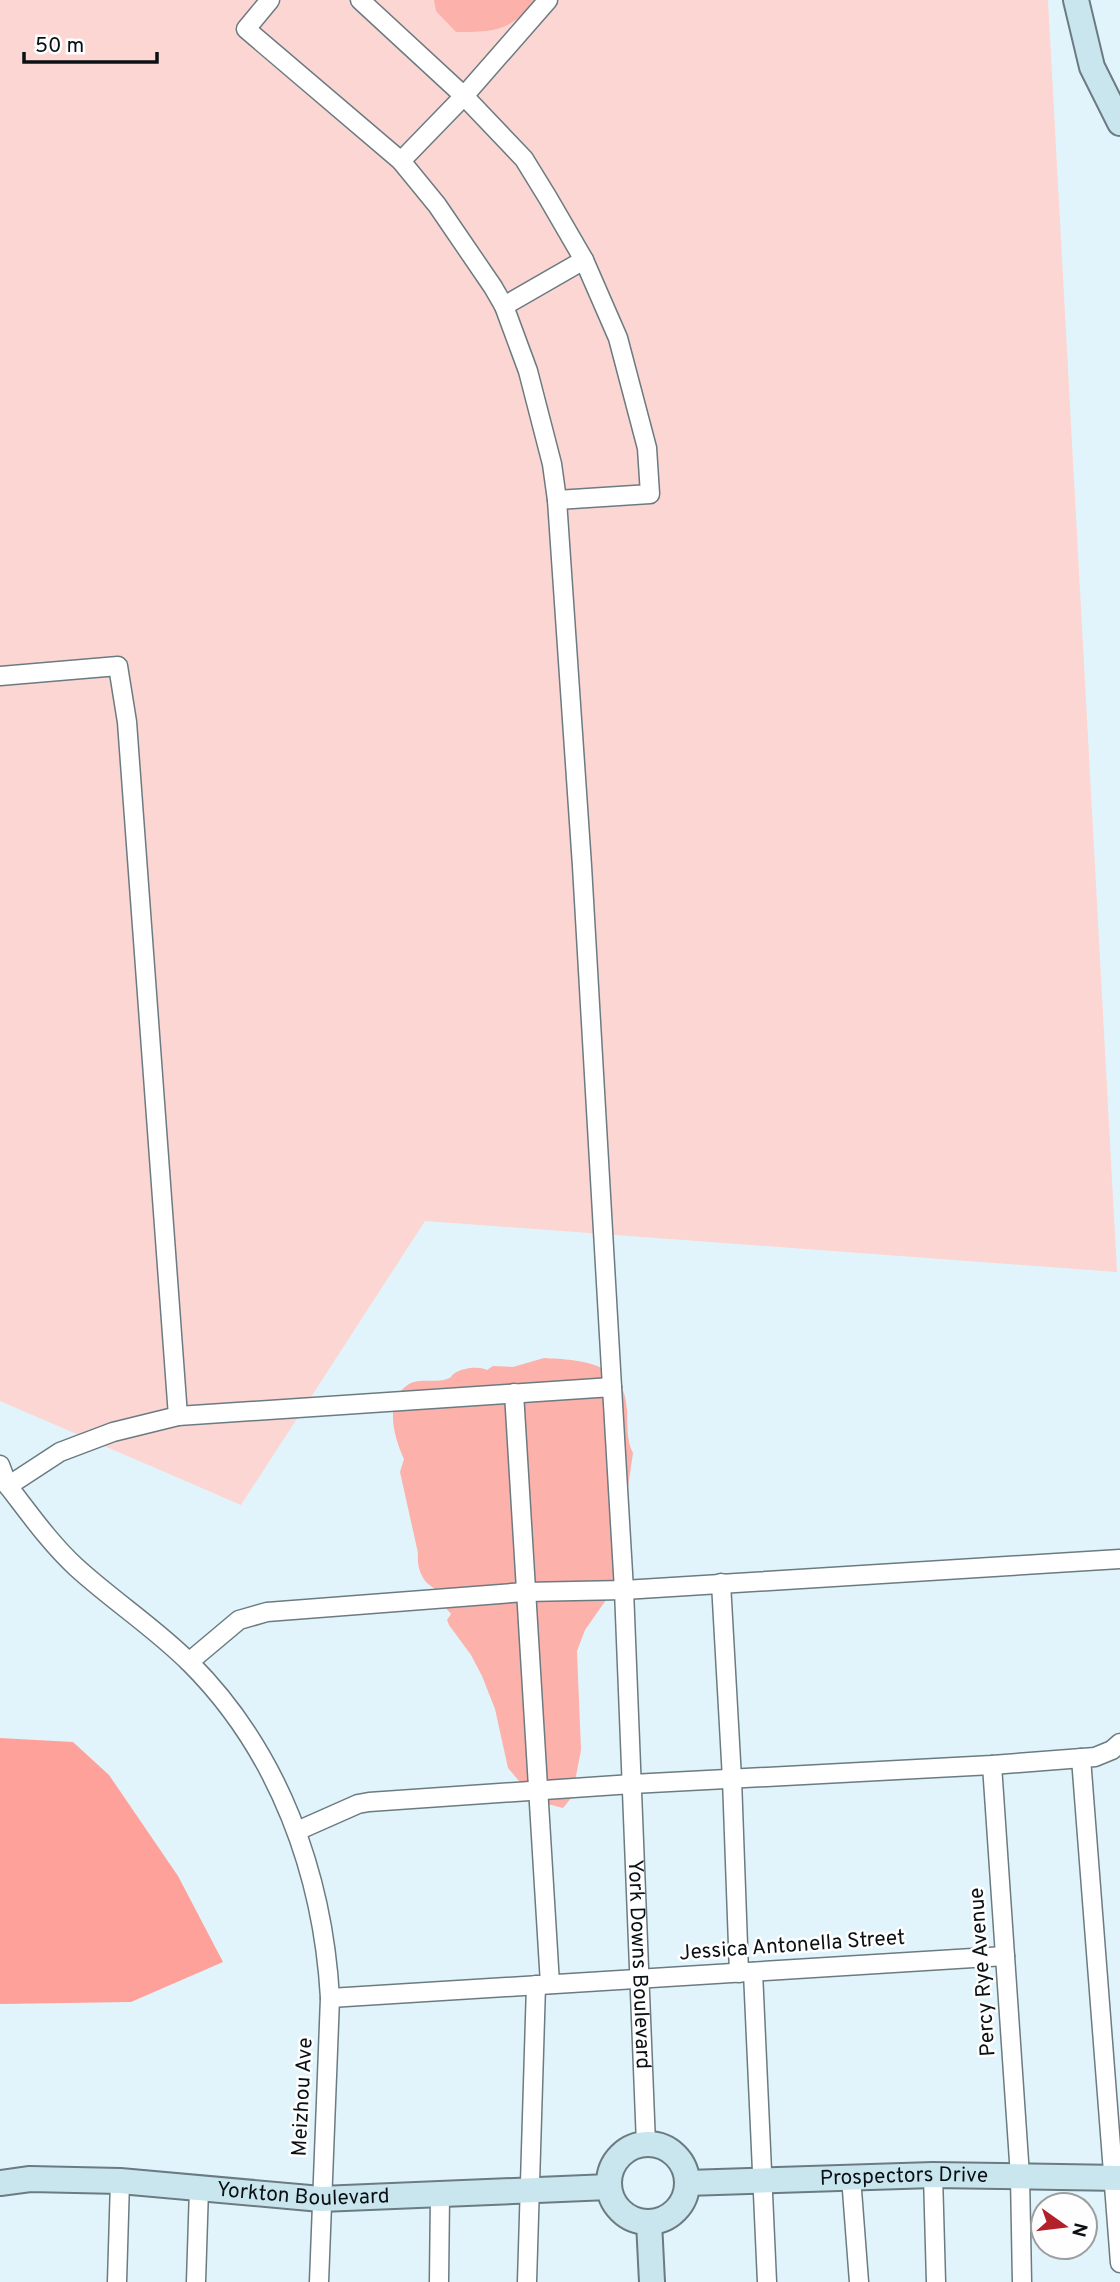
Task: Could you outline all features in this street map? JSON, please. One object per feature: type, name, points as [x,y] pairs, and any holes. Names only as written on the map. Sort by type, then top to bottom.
[{"type":"street","name":"York Downs Boulevard","points":[[270,0],[246,29],[401,162],[437,205],[494,287],[504,306],[528,371],[552,464],[583,879],[624,1590],[646,2144]]},
{"type":"street","points":[[360,0],[464,96],[524,159],[584,260],[618,338],[647,449],[650,494],[556,500]]},
{"type":"street","points":[[401,162],[464,96],[548,0]]},
{"type":"street","points":[[1076,0],[1092,67],[1120,123]]},
{"type":"street","points":[[504,306],[584,260]]},
{"type":"street","points":[[0,676],[118,666],[127,722],[178,1416]]},
{"type":"street","points":[[8,1486],[60,1452],[113,1432],[178,1416],[612,1387]]},
{"type":"street","points":[[514,1393],[537,1790],[543,1985],[528,2190],[527,2282]]},
{"type":"street","name":"Meizhou Ave","points":[[0,1465],[8,1486],[74,1566],[189,1662],[246,1731],[275,1780],[297,1831],[321,1914],[330,1998],[318,2282]]},
{"type":"street","points":[[189,1662],[239,1620],[267,1612],[526,1592],[624,1590],[1120,1559]]},
{"type":"street","points":[[720,1583],[768,2282]]},
{"type":"street","points":[[297,1831],[358,1804],[369,1802],[632,1784],[992,1765],[1081,1758],[1104,1754],[1120,1744]]},
{"type":"street","points":[[1081,1758],[1116,2178],[1120,2263]]},
{"type":"street","name":"Percy Rye Avenue","points":[[992,1765],[1020,2176],[1023,2282]]},
{"type":"street","name":"Jessica Antonella Street","points":[[330,1998],[1005,1956]]},
{"type":"street","points":[[646,2144],[659,2145],[680,2159],[688,2183],[680,2206],[672,2214],[649,2222],[627,2216],[612,2198],[609,2187],[613,2166],[619,2157],[626,2150],[646,2144]]},
{"type":"street","points":[[933,2175],[936,2282]]},
{"type":"street","name":"Prospectors Drive","points":[[688,2183],[933,2175],[1116,2178]]},
{"type":"street","points":[[851,2176],[859,2282]]},
{"type":"street","name":"Yorkton Boulevard","points":[[0,2183],[30,2179],[120,2181],[321,2199],[609,2187]]},
{"type":"street","points":[[117,2282],[120,2181]]},
{"type":"street","points":[[196,2282],[199,2188]]},
{"type":"street","points":[[439,2282],[440,2195]]},
{"type":"street","points":[[649,2222],[652,2282]]},
{"type":"shaded area","points":[[0,0],[1048,0],[1117,1272],[425,1221],[241,1505],[0,1401]]},
{"type":"shaded area","points":[[434,0],[535,0],[518,18],[501,28],[456,32],[436,11]]},
{"type":"shaded area","points":[[544,1358],[573,1360],[599,1367],[619,1382],[624,1394],[628,1437],[633,1453],[613,1590],[585,1630],[577,1651],[581,1750],[572,1797],[563,1808],[536,1801],[508,1768],[495,1709],[482,1676],[471,1655],[449,1625],[447,1620],[451,1614],[438,1599],[440,1594],[422,1575],[400,1472],[404,1459],[393,1419],[396,1399],[401,1391],[413,1382],[443,1380],[467,1369],[513,1367]]},
{"type":"shaded area","points":[[0,1738],[73,1742],[109,1775],[178,1876],[223,1962],[131,2002],[0,2004]]}]
